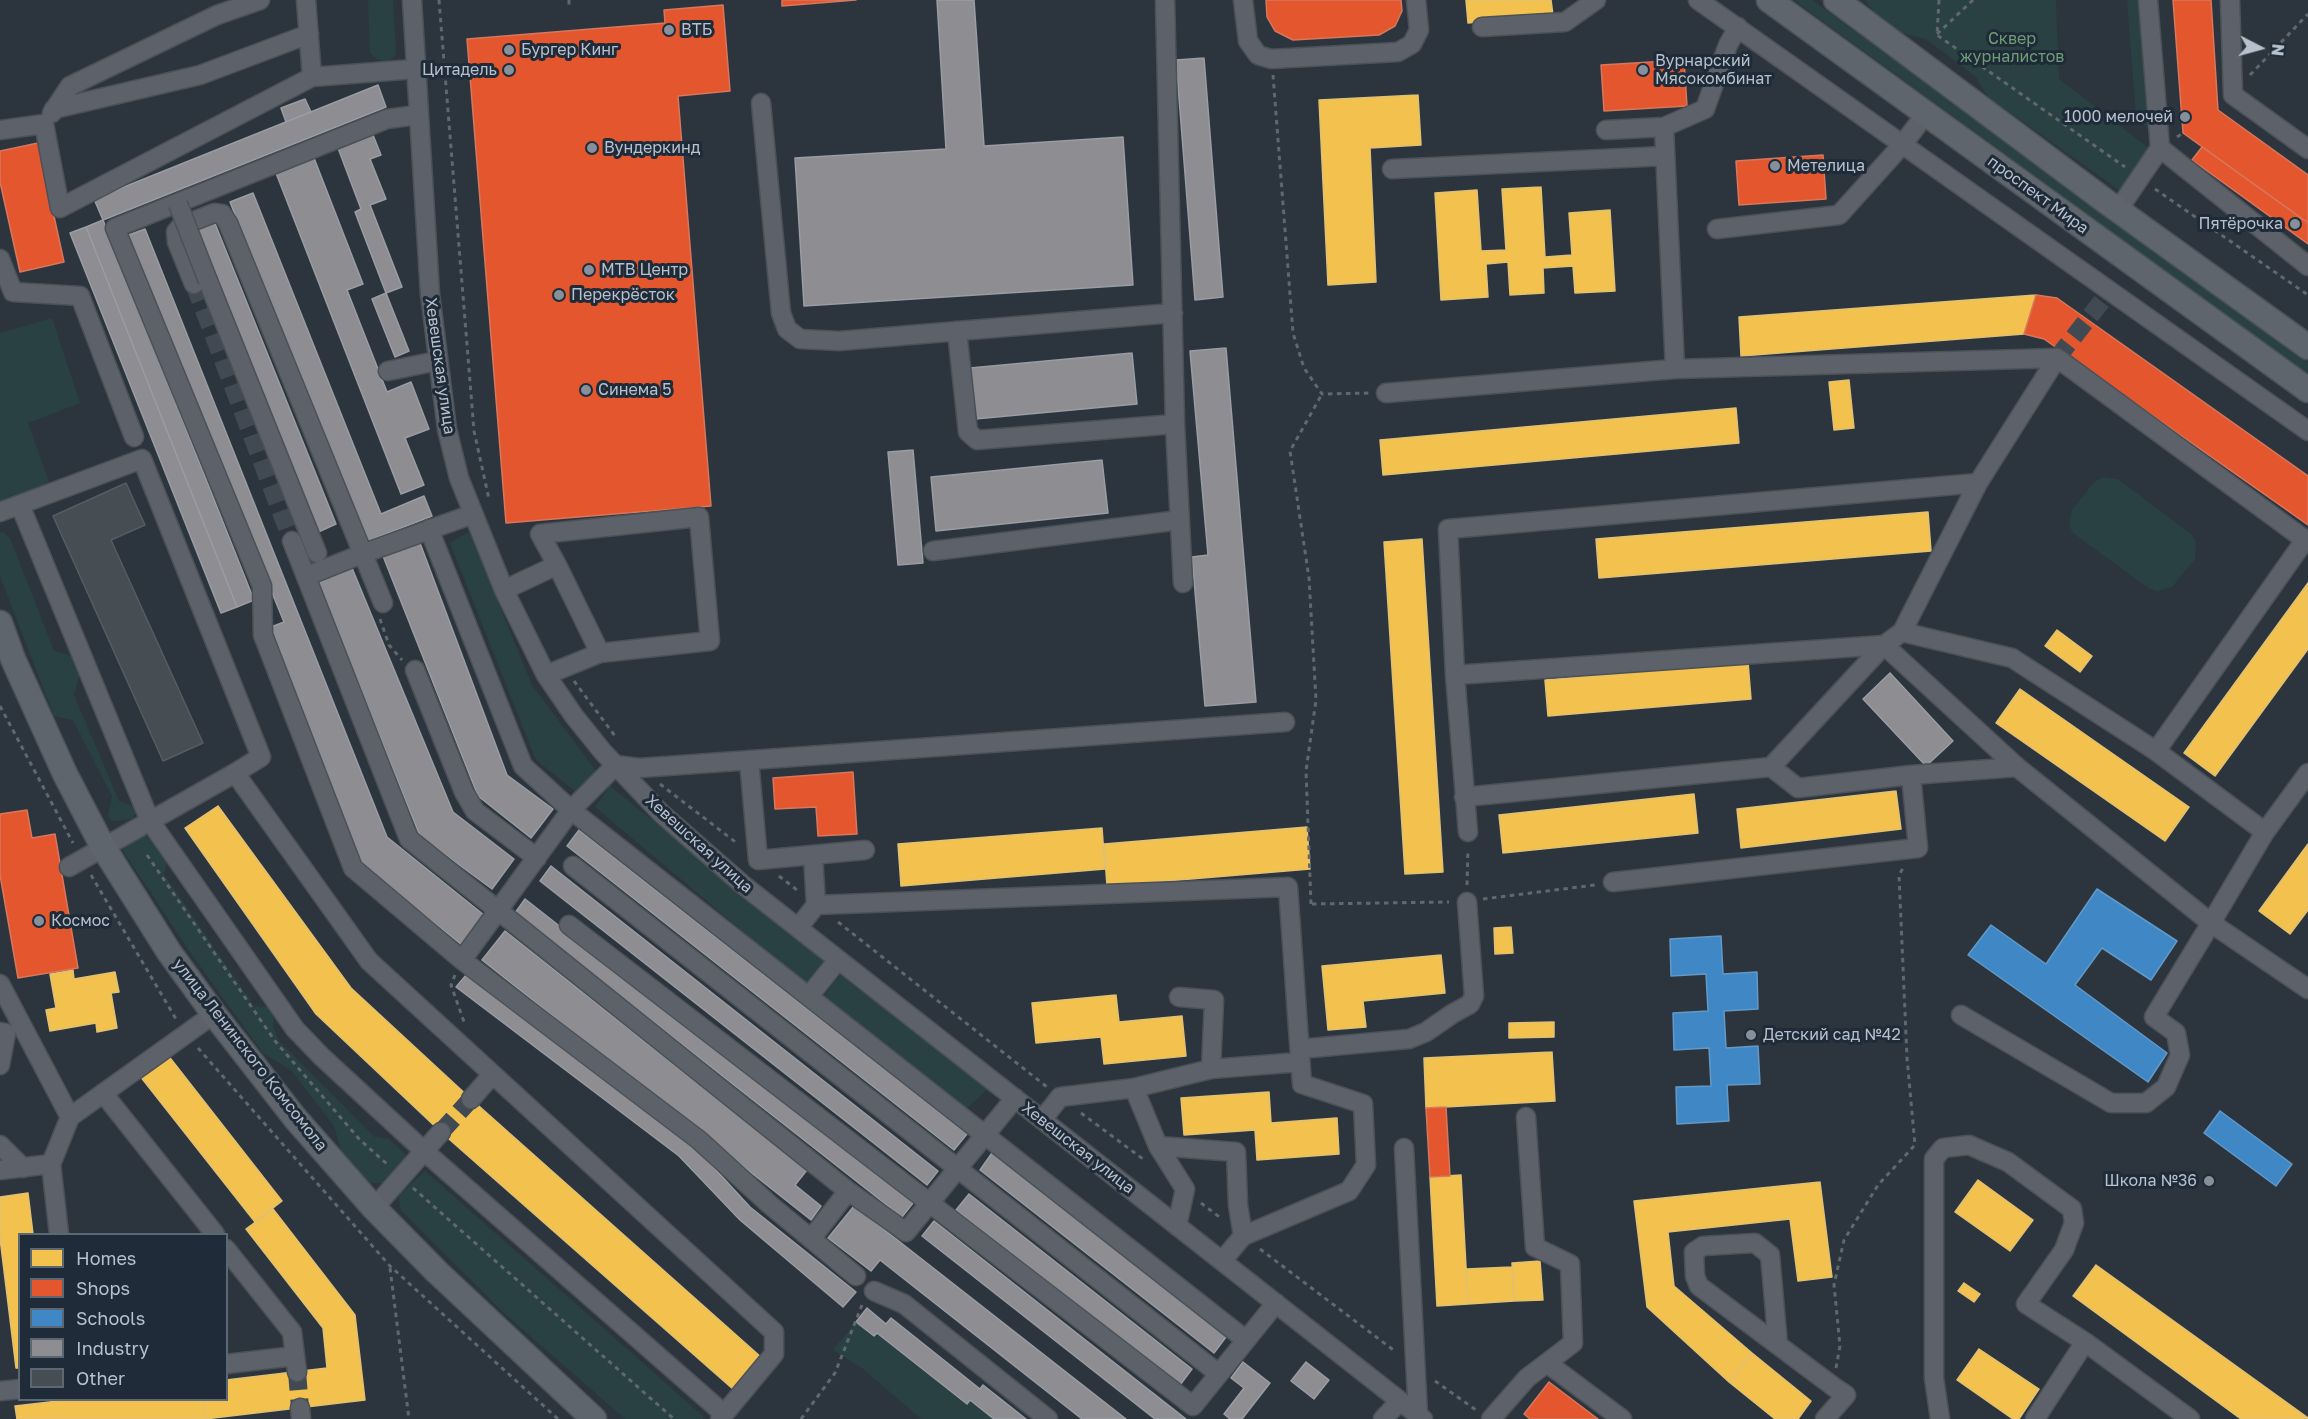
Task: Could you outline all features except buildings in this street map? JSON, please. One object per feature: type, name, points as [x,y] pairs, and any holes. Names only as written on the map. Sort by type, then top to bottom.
[{"type":"main road","name":"проспект Мира","points":[[1769,0],[2308,390]]},
{"type":"main road","points":[[1836,0],[2118,210],[2308,346]]},
{"type":"main road","name":"улица Ленинского Комсомола","points":[[0,623],[6,662],[103,847],[169,952],[214,1014],[295,1118],[374,1208],[437,1272],[594,1419]]},
{"type":"street","points":[[260,0],[218,15],[70,86],[49,117],[60,208],[312,77],[415,69]]},
{"type":"street","points":[[306,0],[312,77]]},
{"type":"street","name":"Хевешская улица","points":[[412,0],[417,115],[430,294],[447,429],[459,478],[504,590],[546,675],[574,716],[662,814],[742,884],[1421,1417]]},
{"type":"street","points":[[1165,0],[1175,424],[1183,583]]},
{"type":"street","points":[[1243,0],[1248,41],[1258,55],[1271,59],[1398,52],[1412,44],[1419,30],[1416,0]]},
{"type":"street","points":[[1482,27],[1565,22],[1596,0]]},
{"type":"street","points":[[1698,0],[2109,293],[2308,431]]},
{"type":"street","points":[[2118,210],[2160,148],[2148,0]]},
{"type":"street","points":[[2230,0],[2233,95],[2308,149]]},
{"type":"street","points":[[1606,130],[1664,127],[1705,110],[1728,45],[1738,27]]},
{"type":"street","points":[[0,130],[200,75],[309,34]]},
{"type":"street","points":[[761,103],[781,313],[787,329],[800,339],[840,340],[1173,313]]},
{"type":"street","points":[[417,115],[387,119],[115,228],[262,586],[262,635],[353,868],[462,960],[699,1140],[768,1204],[856,1276]]},
{"type":"street","points":[[1717,229],[1839,215],[1926,115]]},
{"type":"street","points":[[1664,127],[1675,369]]},
{"type":"street","points":[[2160,148],[2308,266]]},
{"type":"street","points":[[1392,170],[1665,156]]},
{"type":"street","points":[[178,204],[201,283],[317,553]]},
{"type":"street","points":[[201,283],[177,242],[176,232],[181,226],[214,213],[222,214],[228,223],[383,603]]},
{"type":"street","points":[[0,259],[13,292],[80,297],[134,436]]},
{"type":"street","points":[[957,331],[968,432],[977,440],[1175,424]]},
{"type":"street","points":[[1464,797],[1771,767],[1884,645],[1902,632],[1978,483],[2057,358]]},
{"type":"street","points":[[1386,393],[1675,369],[2057,358],[2307,541],[2156,751]]},
{"type":"street","points":[[388,371],[437,361]]},
{"type":"street","points":[[0,512],[142,459],[261,757],[69,867]]},
{"type":"street","points":[[1468,832],[1455,675],[1448,529],[1978,483]]},
{"type":"street","points":[[20,505],[150,821],[296,1029],[322,1057],[424,1151],[722,1417],[774,1354],[774,1332],[369,961],[235,773]]},
{"type":"street","points":[[307,576],[473,514]]},
{"type":"street","points":[[546,675],[600,654],[710,641],[699,518],[540,534],[600,654]]},
{"type":"street","points":[[933,551],[1180,520]]},
{"type":"street","points":[[429,529],[523,766],[571,810],[1246,1340]]},
{"type":"street","points":[[292,541],[408,839],[848,1191],[906,1232],[1015,1098]]},
{"type":"street","points":[[504,590],[557,565]]},
{"type":"street","points":[[1902,632],[2012,658],[2156,751],[2265,832]]},
{"type":"street","points":[[1455,675],[1884,645],[2017,768],[2211,922],[2305,982]]},
{"type":"street","points":[[415,670],[464,792],[475,811],[537,858]]},
{"type":"street","points":[[462,960],[571,810],[616,765],[639,768],[1285,722]]},
{"type":"street","points":[[742,884],[758,860],[749,760]]},
{"type":"street","points":[[1771,767],[1798,788],[1911,775],[2017,768]]},
{"type":"street","points":[[1960,1015],[2111,1103],[2146,1103],[2166,1087],[2180,1055],[2176,1033],[2154,1017],[2265,832],[2308,773]]},
{"type":"street","points":[[1613,882],[1918,848],[1911,775]]},
{"type":"street","points":[[758,860],[865,850]]},
{"type":"street","points":[[798,928],[816,905],[813,855]]},
{"type":"street","points":[[573,866],[1219,1374]]},
{"type":"street","points":[[816,905],[1288,887],[1302,1084],[1363,1104],[1366,1165],[1349,1191],[1243,1236],[1222,1261]]},
{"type":"street","points":[[1042,1120],[1060,1097],[1134,1088],[1211,1069],[1409,1039],[1426,1032],[1470,1004],[1474,996],[1467,902]]},
{"type":"street","points":[[569,925],[1193,1406],[1276,1303]]},
{"type":"street","points":[[809,996],[838,960]]},
{"type":"street","points":[[0,984],[9,1030],[70,1117]]},
{"type":"street","points":[[1179,997],[1214,1000],[1211,1069]]},
{"type":"street","points":[[59,1233],[51,1164],[70,1117],[214,1014]]},
{"type":"street","points":[[0,1065],[9,1030]]},
{"type":"street","points":[[471,1099],[492,1075]]},
{"type":"street","points":[[1134,1088],[1158,1146],[1185,1190],[1177,1226]]},
{"type":"street","points":[[103,1093],[214,1233]]},
{"type":"street","points":[[1485,1416],[1527,1378],[1573,1343],[1570,1264],[1535,1247],[1526,1117]]},
{"type":"street","points":[[374,1208],[441,1132]]},
{"type":"street","points":[[0,1145],[23,1168]]},
{"type":"street","points":[[1940,1419],[1934,1378],[1934,1159],[1943,1148],[1969,1145],[2008,1162],[2072,1209],[2074,1223],[2064,1250],[2026,1304],[2085,1342],[2190,1419]]},
{"type":"street","points":[[1158,1146],[1236,1152],[1238,1204],[1243,1236]]},
{"type":"street","points":[[1404,1148],[1415,1367],[1421,1417]]},
{"type":"street","points":[[0,1170],[51,1164]]},
{"type":"street","points":[[811,1239],[848,1191]]},
{"type":"street","points":[[1778,1345],[1770,1256],[1755,1243],[1702,1246],[1694,1252],[1695,1276],[1699,1286],[1833,1387],[1846,1395],[1825,1419]]},
{"type":"street","points":[[228,1252],[292,1332],[296,1364],[228,1364]]},
{"type":"street","points":[[874,1291],[904,1304],[1048,1419]]},
{"type":"street","points":[[2035,1419],[2085,1342]]},
{"type":"street","points":[[1547,1363],[1622,1419]]},
{"type":"street","points":[[0,1391],[18,1389]]},
{"type":"street","points":[[1383,1419],[1400,1401]]},
{"type":"path","points":[[439,0],[474,432],[491,505]]},
{"type":"path","points":[[568,0],[569,6]]},
{"type":"path","points":[[1937,35],[1939,0]]},
{"type":"path","points":[[1937,35],[1973,0]]},
{"type":"path","points":[[2233,95],[2259,64],[2308,14]]},
{"type":"path","points":[[1937,35],[2127,169]]},
{"type":"path","points":[[1271,59],[1293,333],[1304,368],[1322,394]]},
{"type":"path","points":[[2153,188],[2308,295]]},
{"type":"path","points":[[1322,394],[1386,393]]},
{"type":"path","points":[[1311,904],[1306,771],[1316,700],[1309,578],[1290,451],[1322,394]]},
{"type":"path","points":[[383,603],[379,613],[389,645],[398,657],[415,670]]},
{"type":"path","points":[[565,669],[618,740]]},
{"type":"path","points":[[639,768],[1060,1097],[1146,1161]]},
{"type":"path","points":[[1467,902],[1468,832]]},
{"type":"path","points":[[1833,1387],[1840,1346],[1834,1285],[1844,1240],[1878,1185],[1915,1145],[1907,1058],[1899,875],[1918,848]]},
{"type":"path","points":[[147,855],[275,1041],[360,1140],[674,1419]]},
{"type":"path","points":[[462,960],[451,985],[466,1029]]},
{"type":"path","points":[[1185,1190],[1415,1367],[1485,1416]]},
{"type":"path","points":[[390,1266],[409,1419]]},
{"type":"path","points":[[801,1419],[835,1373],[861,1307],[874,1291]]},
{"type":"green space","points":[[368,0],[393,0],[396,54],[389,62],[377,59],[370,53]]},
{"type":"green space","points":[[1794,0],[1812,0],[2308,362],[2308,375]]},
{"type":"green space","name":"Сквер журналистов","points":[[1865,0],[2056,0],[2059,79],[2151,150],[2119,190],[1988,97],[1976,77],[1926,39],[1902,33],[1875,13]]},
{"type":"green space","points":[[2127,0],[2139,0],[2150,130],[2136,117]]},
{"type":"green space","points":[[52,318],[80,403],[28,423],[50,485],[0,504],[0,333]]},
{"type":"green space","points":[[2103,477],[2118,479],[2191,534],[2196,542],[2195,559],[2172,587],[2157,591],[2148,588],[2073,533],[2069,525],[2072,510],[2095,481]]},
{"type":"green space","points":[[3,532],[10,538],[54,651],[72,656],[80,673],[74,695],[119,801],[135,807],[136,813],[132,819],[112,821],[108,816],[112,796],[73,720],[54,716],[0,576],[0,533]]},
{"type":"green space","points":[[469,532],[532,685],[596,771],[575,791],[536,760],[450,543]]},
{"type":"green space","points":[[610,786],[825,961],[808,986],[595,807]]},
{"type":"green space","points":[[140,836],[147,836],[167,862],[164,874],[254,1006],[268,1007],[273,1014],[278,1040],[375,1137],[389,1139],[405,1154],[406,1161],[385,1183],[372,1183],[365,1179],[341,1150],[334,1126],[291,1070],[263,1053],[192,955],[123,851],[124,845]]},
{"type":"green space","points":[[840,975],[989,1088],[966,1109],[823,997]]},
{"type":"green space","points":[[425,1171],[703,1416],[703,1419],[625,1419],[504,1313],[401,1210],[398,1196]]},
{"type":"green space","points":[[856,1322],[874,1336],[877,1333],[967,1404],[970,1400],[994,1419],[921,1419],[862,1368],[833,1350]]},
{"type":"tunnel","points":[[194,284],[292,541]]},
{"type":"tunnel","points":[[2057,358],[2106,296]]},
{"type":"tunnel","points":[[441,1132],[471,1099]]},
{"type":"tunnel","points":[[297,1372],[300,1408]]},
{"type":"place","name":"ВТБ","points":[[669,30]]},
{"type":"place","name":"Бургер Кинг","points":[[509,50]]},
{"type":"place","name":"Цитадель","points":[[509,70]]},
{"type":"place","name":"Вурнарский Мясокомбинат","points":[[1643,70]]},
{"type":"place","name":"1000 мелочей","points":[[2185,117]]},
{"type":"place","name":"Вундеркинд","points":[[592,148]]},
{"type":"place","name":"Метелица","points":[[1775,166]]},
{"type":"place","name":"Пятёрочка","points":[[2295,224]]},
{"type":"place","name":"МТВ Центр","points":[[589,270]]},
{"type":"place","name":"Перекрёсток","points":[[559,295]]},
{"type":"place","name":"Синема 5","points":[[586,390]]},
{"type":"place","name":"Космос","points":[[39,921]]},
{"type":"place","name":"Детский сад №42","points":[[1751,1035]]},
{"type":"place","name":"Школа №36","points":[[2209,1181]]}]
